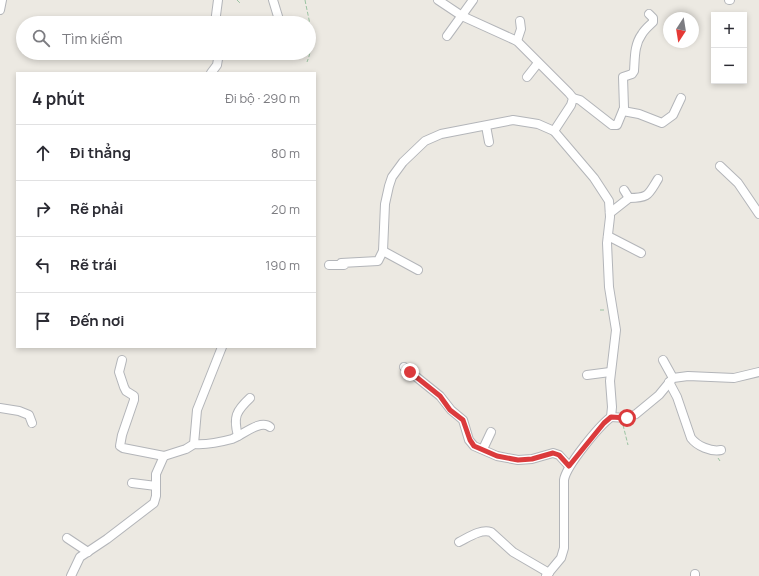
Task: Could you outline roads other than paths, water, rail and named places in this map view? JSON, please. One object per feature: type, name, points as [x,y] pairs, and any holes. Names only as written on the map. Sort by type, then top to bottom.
[{"type":"street","points":[[0,10],[2,0]]},
{"type":"street","points":[[215,16],[218,0]]},
{"type":"street","points":[[273,0],[278,16]]},
{"type":"street","points":[[438,0],[462,16],[517,42],[573,98],[580,100],[612,125],[617,125],[620,122],[623,111],[623,77],[632,74],[634,71],[638,40],[642,33],[653,22],[653,18],[649,14]]},
{"type":"street","points":[[448,36],[473,0]]},
{"type":"street","points":[[517,42],[522,29],[520,21]]},
{"type":"street","points":[[211,72],[217,65],[218,60]]},
{"type":"street","points":[[527,78],[538,64]]},
{"type":"street","points":[[554,131],[571,105],[573,98]]},
{"type":"street","points":[[623,111],[639,114],[662,123],[673,115],[681,98]]},
{"type":"street","points":[[329,265],[340,266],[344,265],[342,263],[378,261],[383,251],[386,194],[392,177],[413,150],[432,136],[513,120],[538,124],[554,131],[606,194],[609,201],[610,213],[608,236],[609,287],[616,330],[610,372],[611,417],[597,430],[569,466],[564,480],[564,548],[562,558],[547,574],[513,552],[487,530],[474,534],[459,542]]},
{"type":"street","points":[[486,126],[489,142]]},
{"type":"street","points":[[720,166],[738,183],[759,214]]},
{"type":"street","points":[[610,213],[629,198],[640,199],[645,197],[658,179]]},
{"type":"street","points":[[624,190],[629,198]]},
{"type":"street","points":[[608,236],[641,253]]},
{"type":"street","points":[[383,251],[418,270]]},
{"type":"street","points":[[194,444],[197,410],[222,348]]},
{"type":"street","points":[[122,360],[119,372],[126,391],[134,396],[122,435],[120,446],[123,448],[164,456],[186,449],[194,444],[225,440],[238,436],[262,425],[266,424],[270,427]]},
{"type":"street","points":[[664,360],[691,438],[695,443],[707,449],[721,450]]},
{"type":"street","points":[[404,367],[440,396],[450,410],[463,420],[471,442],[497,456],[523,461],[553,453],[559,455],[569,466]]},
{"type":"street","points":[[587,374],[610,372]]},
{"type":"street","points":[[611,417],[627,418],[636,414],[665,389],[671,380],[688,376],[734,378],[759,372]]},
{"type":"street","points":[[238,436],[236,415],[240,407],[250,398]]},
{"type":"street","points":[[0,408],[19,411],[29,415],[32,423]]},
{"type":"street","points":[[483,449],[491,432]]},
{"type":"street","points":[[71,576],[78,560],[152,506],[155,500],[156,474],[164,456]]},
{"type":"street","points":[[132,483],[156,486]]},
{"type":"street","points":[[67,538],[88,552]]}]
